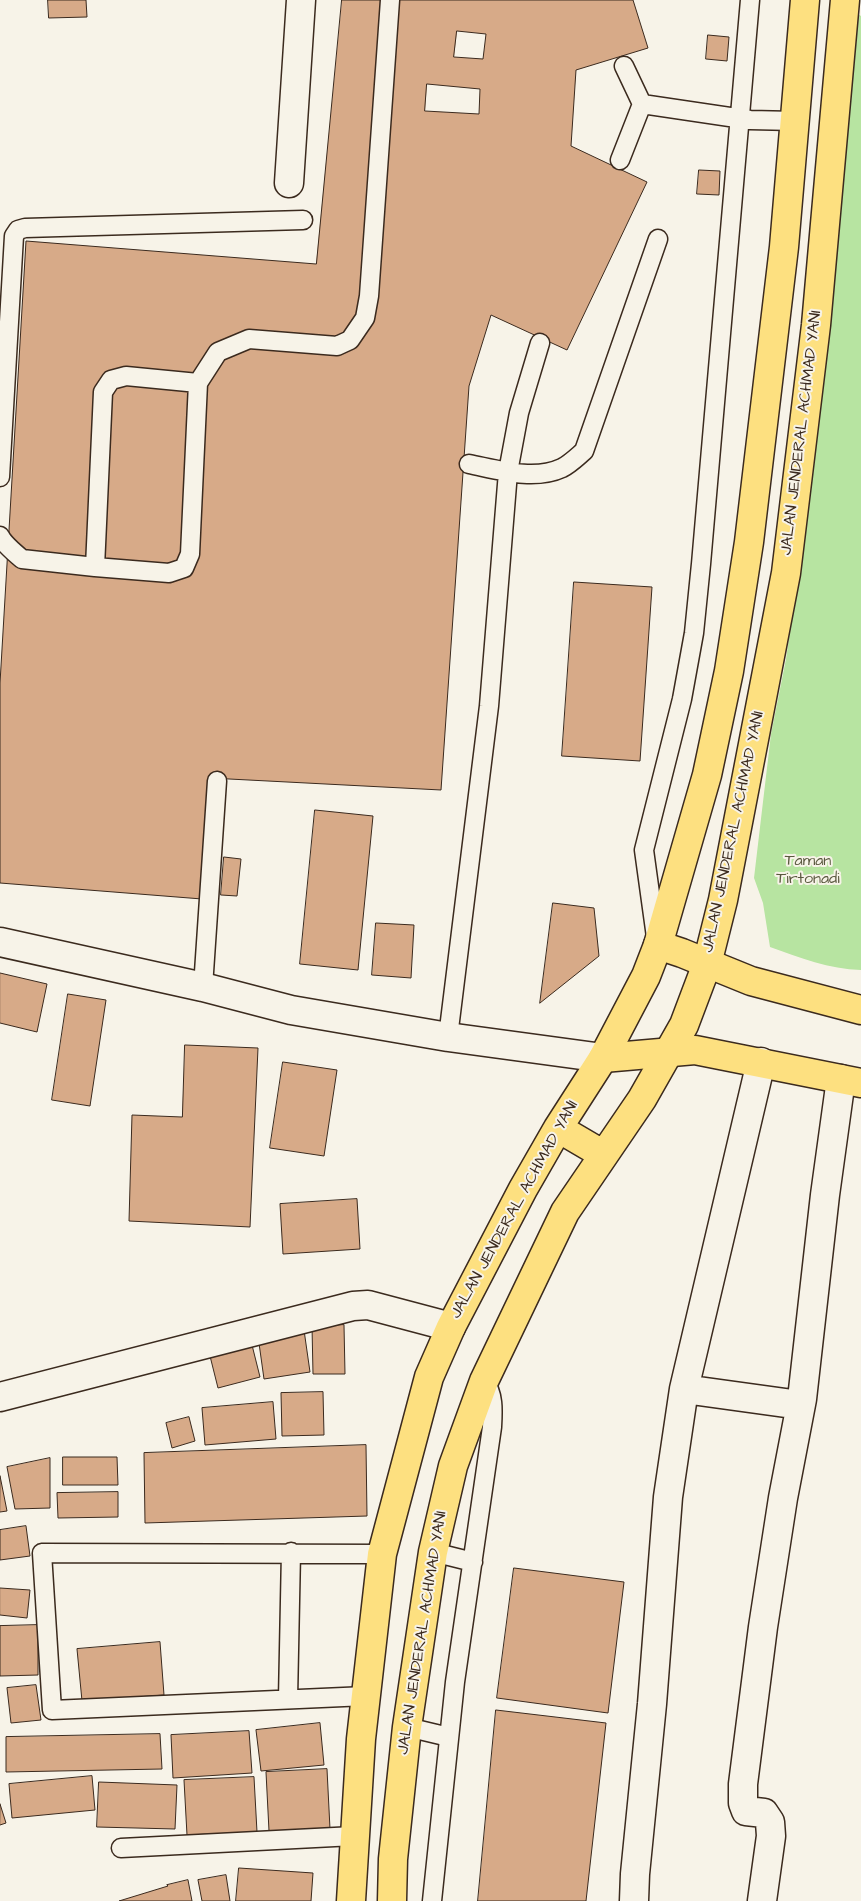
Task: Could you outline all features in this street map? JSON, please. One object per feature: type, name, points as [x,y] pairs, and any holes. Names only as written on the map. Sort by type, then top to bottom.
[{"type":"main road","name":"JALAN JENDERAL ACHMAD YANI","points":[[351,1901],[354,1836],[366,1696],[382,1554],[429,1377],[451,1326],[523,1189],[558,1128],[602,1058],[646,976],[658,945],[707,775],[729,671],[748,542],[784,247],[805,0]]},
{"type":"main road","name":"JALAN JENDERAL ACHMAD YANI","points":[[392,1901],[392,1860],[406,1727],[433,1552],[453,1466],[484,1381],[565,1212],[642,1099],[670,1051],[693,1004],[707,964],[723,900],[786,573],[818,307],[844,0]]},
{"type":"main road","points":[[658,945],[774,988],[861,1010]]},
{"type":"main road","points":[[602,1058],[696,1050],[854,1082]]},
{"type":"main road","points":[[558,1128],[604,1155]]},
{"type":"street","points":[[289,183],[301,0]]},
{"type":"street","points":[[0,942],[203,987],[291,1010],[448,1037],[602,1058]]},
{"type":"street","points":[[634,1901],[668,1496],[684,1389],[762,1062]]},
{"type":"street","points":[[762,1901],[771,1827],[764,1813],[746,1811],[743,1803],[743,1784],[783,1498],[854,1082]]},
{"type":"street","points":[[0,1397],[353,1306],[368,1305],[451,1326]]},
{"type":"street","points":[[684,1389],[800,1405]]},
{"type":"lane","points":[[0,536],[22,559],[169,573],[184,568],[190,554],[198,383],[218,352],[249,339],[337,346],[350,340],[365,318],[369,296],[390,0]]},
{"type":"lane","points":[[658,945],[644,850],[682,699],[694,633],[750,0]]},
{"type":"lane","points":[[620,160],[642,104],[624,66]]},
{"type":"lane","points":[[642,104],[740,119],[795,121]]},
{"type":"lane","points":[[0,477],[14,236],[18,230],[25,228],[303,220]]},
{"type":"lane","points":[[469,464],[508,472],[542,475],[563,468],[584,451],[658,239]]},
{"type":"lane","points":[[448,1037],[488,706],[508,472],[519,413],[540,343]]},
{"type":"lane","points":[[95,567],[103,392],[111,380],[126,376],[198,383]]},
{"type":"lane","points":[[203,987],[217,781]]},
{"type":"lane","points":[[432,1901],[455,1682],[492,1427],[493,1407],[490,1388],[484,1381]]},
{"type":"lane","points":[[288,1700],[291,1552]]},
{"type":"lane","points":[[366,1696],[52,1710],[42,1553],[291,1552],[382,1554]]},
{"type":"lane","points":[[433,1552],[473,1562]]},
{"type":"lane","points":[[406,1727],[449,1737]]},
{"type":"lane","points":[[121,1848],[354,1836]]},
{"type":"green space","name":"Taman Tirtonadi","points":[[856,13],[861,16],[861,970],[826,965],[770,947],[763,903],[754,878],[771,734],[786,659],[808,504],[817,406],[841,203]]},
{"type":"building","points":[[48,0],[86,0],[87,17],[49,18]]},
{"type":"building","points":[[342,0],[633,0],[648,48],[576,70],[571,146],[647,182],[567,350],[491,315],[469,386],[441,790],[210,778],[202,899],[0,883],[0,683],[26,241],[316,264]]},
{"type":"building","points":[[457,31],[486,34],[483,59],[454,57]]},
{"type":"building","points":[[708,35],[729,37],[727,61],[706,59]]},
{"type":"building","points":[[427,84],[480,89],[479,114],[425,111]]},
{"type":"building","points":[[699,170],[720,171],[719,195],[697,194]]},
{"type":"building","points":[[574,582],[652,587],[640,761],[562,756]]},
{"type":"building","points":[[315,810],[373,816],[358,970],[300,964]]},
{"type":"building","points":[[224,857],[241,859],[237,896],[221,895]]},
{"type":"building","points":[[553,903],[594,908],[599,956],[540,1003]]},
{"type":"building","points":[[376,923],[414,925],[411,978],[372,975]]},
{"type":"building","points":[[0,973],[47,984],[37,1032],[0,1023]]},
{"type":"building","points":[[68,994],[106,1000],[90,1106],[52,1100]]},
{"type":"building","points":[[185,1045],[258,1048],[250,1227],[129,1221],[132,1115],[182,1117]]},
{"type":"building","points":[[283,1062],[337,1070],[324,1156],[270,1148]]},
{"type":"building","points":[[357,1199],[360,1249],[283,1254],[280,1204]]},
{"type":"building","points":[[344,1325],[345,1374],[313,1374],[312,1326]]},
{"type":"building","points":[[304,1330],[310,1372],[264,1379],[258,1336]]},
{"type":"building","points":[[252,1345],[260,1377],[218,1388],[210,1356]]},
{"type":"building","points":[[323,1392],[324,1435],[282,1436],[281,1393]]},
{"type":"building","points":[[273,1402],[276,1439],[205,1445],[202,1408]]},
{"type":"building","points":[[189,1417],[195,1441],[172,1448],[166,1423]]},
{"type":"building","points":[[366,1445],[367,1516],[145,1523],[144,1453]]},
{"type":"building","points":[[63,1457],[117,1457],[118,1485],[63,1485]]},
{"type":"building","points":[[50,1458],[50,1508],[15,1509],[7,1467]]},
{"type":"building","points":[[0,1476],[7,1511],[0,1512]]},
{"type":"building","points":[[118,1492],[118,1517],[58,1518],[57,1493]]},
{"type":"building","points":[[26,1526],[30,1556],[0,1560],[0,1530]]},
{"type":"building","points":[[514,1568],[624,1582],[608,1713],[497,1698]]},
{"type":"building","points":[[0,1588],[30,1590],[27,1618],[0,1615]]},
{"type":"building","points":[[38,1625],[38,1675],[0,1676],[0,1626]]},
{"type":"building","points":[[160,1642],[164,1695],[82,1701],[77,1649]]},
{"type":"building","points":[[36,1685],[41,1720],[11,1723],[7,1688]]},
{"type":"building","points":[[496,1710],[606,1723],[586,1901],[478,1901]]},
{"type":"building","points":[[320,1723],[324,1765],[261,1771],[256,1730]]},
{"type":"building","points":[[249,1731],[252,1773],[173,1778],[171,1735]]},
{"type":"building","points":[[160,1734],[162,1769],[6,1772],[6,1737]]},
{"type":"building","points":[[327,1769],[330,1829],[269,1831],[266,1772]]},
{"type":"building","points":[[92,1776],[95,1810],[12,1818],[9,1784]]},
{"type":"building","points":[[254,1777],[257,1832],[187,1835],[184,1780]]},
{"type":"building","points":[[99,1782],[177,1785],[175,1829],[97,1827]]},
{"type":"building","points":[[0,1804],[6,1823],[0,1825]]},
{"type":"building","points":[[239,1868],[313,1873],[311,1901],[236,1901]]},
{"type":"building","points":[[226,1875],[230,1901],[202,1901],[198,1880]]},
{"type":"building","points":[[188,1880],[192,1901],[119,1901],[167,1885]]}]
